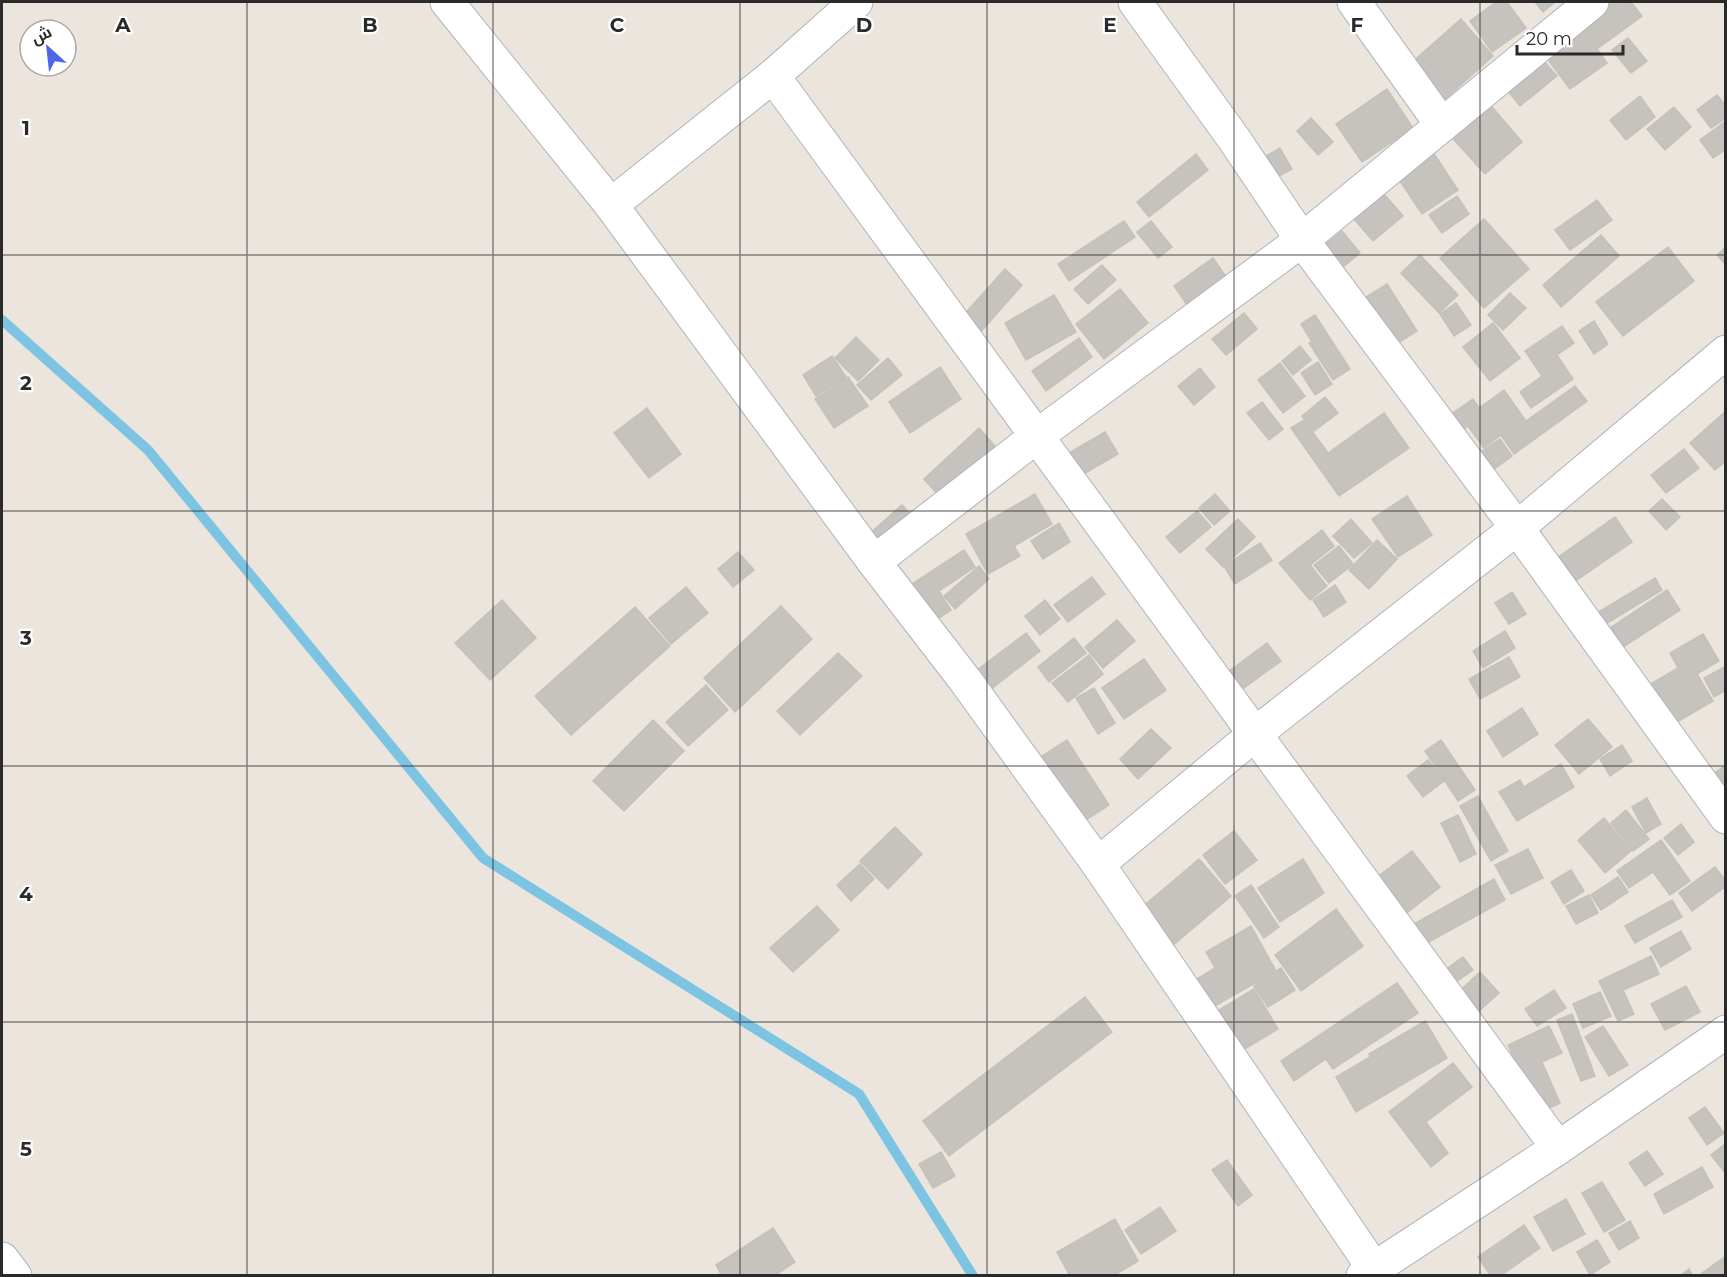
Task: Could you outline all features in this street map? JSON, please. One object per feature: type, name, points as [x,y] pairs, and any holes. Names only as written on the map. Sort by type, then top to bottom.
[{"type":"street","points":[[447,2],[611,205],[1098,864],[1372,1273],[1725,1032]]},
{"type":"street","points":[[611,205],[773,76],[856,2]]},
{"type":"street","points":[[1135,2],[1234,139],[1302,240],[1517,528],[1725,818]]},
{"type":"street","points":[[1354,2],[1442,126]]},
{"type":"street","points":[[874,562],[1037,436],[1302,240],[1592,2]]},
{"type":"street","points":[[773,76],[1558,1148]]},
{"type":"street","points":[[1098,864],[1255,734],[1517,528],[1725,352]]},
{"type":"street","points":[[2,1258],[15,1275]]},
{"type":"building","points":[[1496,2],[1507,2],[1526,28],[1492,52],[1470,21]]},
{"type":"building","points":[[1535,2],[1555,2],[1543,12]]},
{"type":"building","points":[[1613,2],[1631,2],[1642,16],[1597,49],[1607,63],[1570,89],[1543,53]]},
{"type":"building","points":[[1461,19],[1493,56],[1443,101],[1410,64]]},
{"type":"building","points":[[1628,38],[1647,61],[1631,73],[1612,50]]},
{"type":"building","points":[[1540,57],[1557,76],[1520,106],[1504,86]]},
{"type":"building","points":[[1387,89],[1413,128],[1362,162],[1336,124]]},
{"type":"building","points":[[1717,95],[1726,106],[1726,118],[1711,128],[1697,110]]},
{"type":"building","points":[[1640,96],[1655,117],[1626,140],[1610,120]]},
{"type":"building","points":[[1486,100],[1522,142],[1485,174],[1448,133]]},
{"type":"building","points":[[1674,107],[1691,127],[1665,150],[1647,129]]},
{"type":"building","points":[[1311,118],[1333,142],[1318,155],[1297,131]]},
{"type":"building","points":[[1726,121],[1726,149],[1713,158],[1700,140]]},
{"type":"building","points":[[1280,148],[1292,169],[1259,187],[1247,167]]},
{"type":"building","points":[[1196,154],[1208,170],[1149,217],[1137,202]]},
{"type":"building","points":[[1434,154],[1458,190],[1422,214],[1398,178]]},
{"type":"building","points":[[1384,194],[1403,216],[1373,241],[1354,219]]},
{"type":"building","points":[[1457,196],[1469,214],[1442,233],[1429,215]]},
{"type":"building","points":[[1597,200],[1612,220],[1570,250],[1555,230]]},
{"type":"building","points":[[1484,219],[1529,269],[1484,308],[1440,258]]},
{"type":"building","points":[[1124,221],[1135,237],[1069,281],[1058,264]]},
{"type":"building","points":[[1151,221],[1172,247],[1158,258],[1137,232]]},
{"type":"building","points":[[1342,231],[1360,253],[1331,277],[1312,255]]},
{"type":"building","points":[[1601,235],[1619,256],[1561,307],[1543,285]]},
{"type":"building","points":[[1668,247],[1694,281],[1623,336],[1596,302]]},
{"type":"building","points":[[1726,247],[1726,265],[1717,255]]},
{"type":"building","points":[[1420,255],[1458,295],[1439,313],[1401,273]]},
{"type":"building","points":[[1213,258],[1229,281],[1190,309],[1174,286]]},
{"type":"building","points":[[1102,265],[1116,280],[1088,304],[1074,289]]},
{"type":"building","points":[[1005,269],[1022,285],[978,335],[960,319]]},
{"type":"building","points":[[1387,284],[1417,331],[1382,353],[1352,306]]},
{"type":"building","points":[[1120,289],[1148,323],[1104,359],[1076,324]]},
{"type":"building","points":[[1510,293],[1526,308],[1503,330],[1488,315]]},
{"type":"building","points":[[1054,295],[1076,332],[1026,360],[1005,323]]},
{"type":"building","points":[[1456,303],[1471,325],[1454,336],[1440,314]]},
{"type":"building","points":[[1244,313],[1257,329],[1226,355],[1212,339]]},
{"type":"building","points":[[1315,315],[1350,369],[1333,380],[1309,343],[1312,342],[1301,324]]},
{"type":"building","points":[[1594,321],[1608,344],[1594,354],[1579,331]]},
{"type":"building","points":[[1493,323],[1520,358],[1490,381],[1463,347]]},
{"type":"building","points":[[1562,326],[1574,343],[1557,355],[1573,379],[1531,408],[1520,392],[1542,376],[1525,351]]},
{"type":"building","points":[[856,337],[879,360],[858,381],[835,358]]},
{"type":"building","points":[[1079,338],[1092,357],[1046,391],[1032,371]]},
{"type":"building","points":[[1300,346],[1311,360],[1293,375],[1282,361]]},
{"type":"building","points":[[832,356],[846,377],[816,396],[803,375]]},
{"type":"building","points":[[888,358],[902,375],[871,400],[857,385]]},
{"type":"building","points":[[1318,362],[1332,384],[1315,395],[1301,373]]},
{"type":"building","points":[[1280,363],[1305,396],[1283,413],[1258,380]]},
{"type":"building","points":[[940,367],[961,399],[910,433],[889,402]]},
{"type":"building","points":[[1200,368],[1215,387],[1194,405],[1178,386]]},
{"type":"building","points":[[848,377],[868,406],[834,428],[815,399]]},
{"type":"building","points":[[1575,386],[1587,401],[1514,454],[1501,435],[1484,448],[1468,426],[1448,441],[1437,424],[1473,399],[1479,408],[1504,390],[1526,421]]},
{"type":"building","points":[[1325,397],[1338,413],[1314,431],[1302,416]]},
{"type":"building","points":[[1262,402],[1283,429],[1269,440],[1247,413]]},
{"type":"building","points":[[647,408],[681,454],[649,478],[614,433]]},
{"type":"building","points":[[1726,411],[1726,461],[1715,470],[1690,443]]},
{"type":"building","points":[[1384,413],[1409,448],[1339,496],[1291,428],[1304,420],[1328,453]]},
{"type":"building","points":[[979,428],[1008,461],[952,510],[924,479]]},
{"type":"building","points":[[1105,432],[1118,454],[1075,479],[1062,457]]},
{"type":"building","points":[[1500,439],[1512,456],[1493,470],[1481,452]]},
{"type":"building","points":[[1684,449],[1699,468],[1666,493],[1651,475]]},
{"type":"building","points":[[1035,494],[1052,524],[1014,546],[1020,556],[988,574],[966,534]]},
{"type":"building","points":[[1215,494],[1230,511],[1214,525],[1199,508]]},
{"type":"building","points":[[1407,496],[1432,535],[1398,557],[1372,519]]},
{"type":"building","points":[[1662,499],[1680,517],[1666,530],[1649,511]]},
{"type":"building","points":[[902,505],[925,530],[891,561],[868,535]]},
{"type":"building","points":[[1197,511],[1211,527],[1180,553],[1166,537]]},
{"type":"building","points":[[1615,517],[1632,542],[1574,582],[1557,558]]},
{"type":"building","points":[[1238,519],[1255,537],[1223,567],[1206,549]]},
{"type":"building","points":[[1351,519],[1372,543],[1354,558],[1333,536]]},
{"type":"building","points":[[1059,523],[1070,542],[1043,559],[1031,541]]},
{"type":"building","points":[[1322,530],[1334,546],[1310,565],[1327,586],[1310,600],[1279,563]]},
{"type":"building","points":[[1377,540],[1397,559],[1369,589],[1349,570]]},
{"type":"building","points":[[1260,543],[1272,560],[1235,584],[1224,566]]},
{"type":"building","points":[[1339,546],[1353,564],[1329,583],[1314,565]]},
{"type":"building","points":[[964,550],[975,567],[939,591],[951,610],[933,622],[909,586]]},
{"type":"building","points":[[738,552],[754,570],[733,587],[718,569]]},
{"type":"building","points":[[979,566],[989,579],[955,609],[944,596]]},
{"type":"building","points":[[1092,577],[1105,594],[1068,622],[1054,605]]},
{"type":"building","points":[[1655,578],[1662,590],[1604,625],[1597,613]]},
{"type":"building","points":[[1335,585],[1346,602],[1324,617],[1313,600]]},
{"type":"building","points":[[686,587],[708,613],[671,644],[649,618]]},
{"type":"building","points":[[1667,590],[1680,610],[1620,649],[1607,630]]},
{"type":"building","points":[[1512,592],[1526,614],[1509,624],[1495,603]]},
{"type":"building","points":[[502,600],[536,638],[490,680],[455,643]]},
{"type":"building","points":[[1045,600],[1060,619],[1040,635],[1025,616]]},
{"type":"building","points":[[781,606],[812,639],[735,712],[704,678]]},
{"type":"building","points":[[635,607],[670,646],[571,735],[535,696]]},
{"type":"building","points":[[1117,620],[1135,641],[1103,668],[1085,647]]},
{"type":"building","points":[[1505,631],[1515,648],[1483,668],[1473,651]]},
{"type":"building","points":[[1026,633],[1040,651],[990,690],[976,671]]},
{"type":"building","points":[[1703,634],[1719,661],[1697,674],[1713,701],[1655,735],[1632,695],[1678,668],[1670,653]]},
{"type":"building","points":[[1074,638],[1086,653],[1049,682],[1038,667]]},
{"type":"building","points":[[1267,643],[1281,661],[1237,693],[1224,675]]},
{"type":"building","points":[[838,653],[862,676],[800,735],[777,711]]},
{"type":"building","points":[[1089,655],[1103,674],[1068,702],[1052,683]]},
{"type":"building","points":[[1509,657],[1520,677],[1480,699],[1469,679]]},
{"type":"building","points":[[1144,659],[1166,690],[1124,719],[1102,688]]},
{"type":"building","points":[[1726,666],[1726,690],[1714,697],[1704,678]]},
{"type":"building","points":[[706,685],[728,710],[688,746],[666,722]]},
{"type":"building","points":[[1094,688],[1115,723],[1098,734],[1076,698]]},
{"type":"building","points":[[1522,708],[1538,734],[1503,757],[1487,731]]},
{"type":"building","points":[[1588,719],[1612,747],[1579,774],[1555,745]]},
{"type":"building","points":[[653,720],[684,751],[624,811],[593,781]]},
{"type":"building","points":[[1151,729],[1171,748],[1138,779],[1120,759]]},
{"type":"building","points":[[1067,740],[1109,805],[1078,825],[1036,760]]},
{"type":"building","points":[[1441,740],[1475,790],[1458,801],[1425,751]]},
{"type":"building","points":[[1622,745],[1632,761],[1610,776],[1600,759]]},
{"type":"building","points":[[1428,760],[1444,781],[1423,797],[1407,776]]},
{"type":"building","points":[[1561,764],[1574,787],[1517,821],[1499,792],[1520,780],[1524,787]]},
{"type":"building","points":[[1726,765],[1726,795],[1692,789]]},
{"type":"building","points":[[1478,796],[1508,851],[1491,861],[1460,806]]},
{"type":"building","points":[[1647,798],[1661,824],[1646,833],[1632,807]]},
{"type":"building","points":[[1626,810],[1649,839],[1633,851],[1611,823]]},
{"type":"building","points":[[1458,815],[1476,854],[1460,862],[1441,823]]},
{"type":"building","points":[[1604,818],[1631,851],[1605,873],[1578,840]]},
{"type":"building","points":[[1681,824],[1694,842],[1678,855],[1664,838]]},
{"type":"building","points":[[895,827],[922,854],[888,889],[860,861]]},
{"type":"building","points":[[1234,831],[1257,860],[1225,884],[1203,855]]},
{"type":"building","points":[[1661,840],[1690,881],[1670,895],[1653,872],[1629,888],[1617,871]]},
{"type":"building","points":[[1528,849],[1543,878],[1511,894],[1495,865]]},
{"type":"building","points":[[1412,851],[1440,887],[1400,918],[1372,881]]},
{"type":"building","points":[[1199,859],[1231,896],[1171,947],[1140,909]]},
{"type":"building","points":[[1303,859],[1324,893],[1280,922],[1258,888]]},
{"type":"building","points":[[860,864],[874,879],[851,901],[837,885]]},
{"type":"building","points":[[1715,867],[1726,881],[1726,886],[1692,911],[1679,893]]},
{"type":"building","points":[[1571,870],[1584,891],[1564,904],[1551,882]]},
{"type":"building","points":[[1618,877],[1628,892],[1601,910],[1591,895]]},
{"type":"building","points":[[1494,879],[1505,900],[1418,948],[1407,928]]},
{"type":"building","points":[[1251,885],[1279,927],[1264,938],[1235,896]]},
{"type":"building","points":[[1589,895],[1598,913],[1576,924],[1566,906]]},
{"type":"building","points":[[1672,900],[1682,917],[1635,943],[1625,926]]},
{"type":"building","points":[[817,906],[839,930],[793,972],[770,948]]},
{"type":"building","points":[[1336,909],[1363,946],[1301,991],[1275,955]]},
{"type":"building","points":[[1251,926],[1276,971],[1213,1007],[1197,979],[1215,968],[1206,952]]},
{"type":"building","points":[[1681,931],[1691,949],[1661,967],[1650,948]]},
{"type":"building","points":[[1651,956],[1659,974],[1623,990],[1634,1014],[1618,1021],[1599,981]]},
{"type":"building","points":[[1463,957],[1473,970],[1447,988],[1438,975]]},
{"type":"building","points":[[1281,968],[1295,990],[1268,1007],[1254,986]]},
{"type":"building","points":[[1480,972],[1499,993],[1470,1019],[1451,999]]},
{"type":"building","points":[[1397,983],[1418,1013],[1333,1069],[1326,1059],[1294,1081],[1281,1061]]},
{"type":"building","points":[[1686,986],[1700,1012],[1665,1030],[1651,1004]]},
{"type":"building","points":[[1254,989],[1278,1029],[1243,1050],[1219,1010]]},
{"type":"building","points":[[1554,990],[1566,1008],[1537,1026],[1525,1009]]},
{"type":"building","points":[[1600,992],[1611,1016],[1583,1028],[1573,1004]]},
{"type":"building","points":[[1085,997],[1112,1032],[949,1156],[923,1121]]},
{"type":"building","points":[[1572,1014],[1595,1076],[1581,1081],[1557,1020]]},
{"type":"building","points":[[1425,1021],[1447,1058],[1356,1112],[1336,1077],[1370,1057],[1369,1054]]},
{"type":"building","points":[[1549,1026],[1562,1053],[1542,1062],[1560,1103],[1538,1113],[1508,1045]]},
{"type":"building","points":[[1603,1026],[1628,1065],[1609,1076],[1585,1037]]},
{"type":"building","points":[[1453,1063],[1472,1087],[1426,1122],[1448,1153],[1431,1167],[1389,1112]]},
{"type":"building","points":[[1705,1107],[1724,1133],[1707,1145],[1689,1118]]},
{"type":"building","points":[[1726,1143],[1726,1174],[1711,1155]]},
{"type":"building","points":[[1647,1151],[1663,1174],[1645,1186],[1629,1163]]},
{"type":"building","points":[[941,1152],[955,1176],[933,1188],[919,1164]]},
{"type":"building","points":[[1227,1160],[1252,1195],[1238,1206],[1212,1170]]},
{"type":"building","points":[[1702,1167],[1713,1187],[1664,1214],[1654,1194]]},
{"type":"building","points":[[1602,1182],[1625,1220],[1604,1232],[1582,1193]]},
{"type":"building","points":[[1566,1199],[1585,1234],[1553,1251],[1534,1217]]},
{"type":"building","points":[[1160,1207],[1176,1231],[1141,1254],[1125,1230]]},
{"type":"building","points":[[1115,1219],[1138,1261],[1113,1276],[1070,1276],[1057,1252]]},
{"type":"building","points":[[1630,1221],[1639,1238],[1619,1250],[1609,1233]]},
{"type":"building","points":[[1524,1225],[1540,1248],[1500,1276],[1491,1276],[1478,1257]]},
{"type":"building","points":[[773,1228],[795,1262],[774,1276],[722,1276],[716,1265]]},
{"type":"building","points":[[1597,1240],[1610,1262],[1590,1275],[1577,1252]]},
{"type":"building","points":[[1726,1256],[1726,1276],[1698,1276]]},
{"type":"building","points":[[1689,1269],[1693,1276],[1680,1276]]},
{"type":"waterway","points":[[2,320],[148,450],[483,858],[859,1094],[973,1276]]}]
